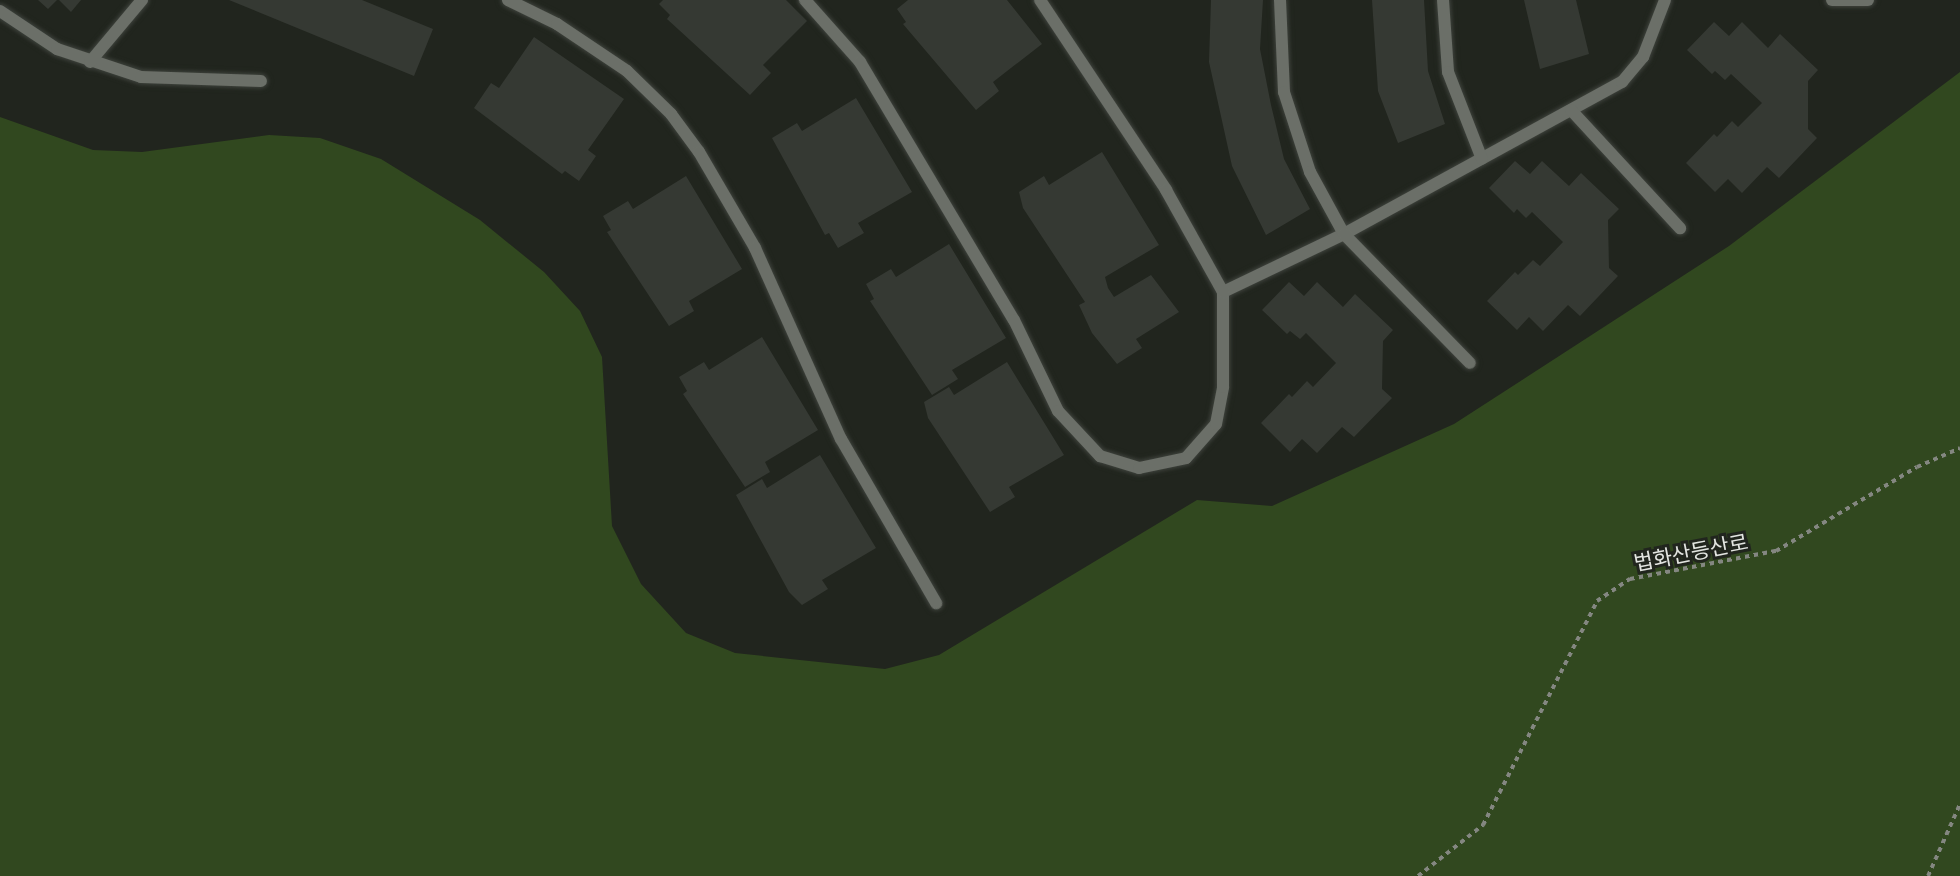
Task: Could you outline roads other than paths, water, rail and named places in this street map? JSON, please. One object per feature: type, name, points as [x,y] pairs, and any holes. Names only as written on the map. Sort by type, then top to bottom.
[{"type":"lane","points":[[90,62],[142,0]]},
{"type":"lane","points":[[508,0],[557,24],[627,71],[671,114],[699,152],[755,248],[845,448],[936,603]]},
{"type":"lane","points":[[805,0],[860,62],[1014,320],[1044,389],[1073,430],[1100,456],[1138,468],[1172,465],[1209,438],[1223,387],[1223,292],[1166,190],[1040,0]]},
{"type":"lane","points":[[1280,0],[1280,63],[1289,118],[1306,163],[1344,234],[1470,363]]},
{"type":"lane","points":[[1443,0],[1448,72],[1482,159]]},
{"type":"lane","points":[[1223,292],[1344,234],[1622,82],[1643,57],[1665,0]]},
{"type":"lane","points":[[1832,0],[1868,0]]},
{"type":"lane","points":[[0,11],[38,40],[90,62],[178,81],[261,81]]},
{"type":"lane","points":[[1571,110],[1680,228]]}]
